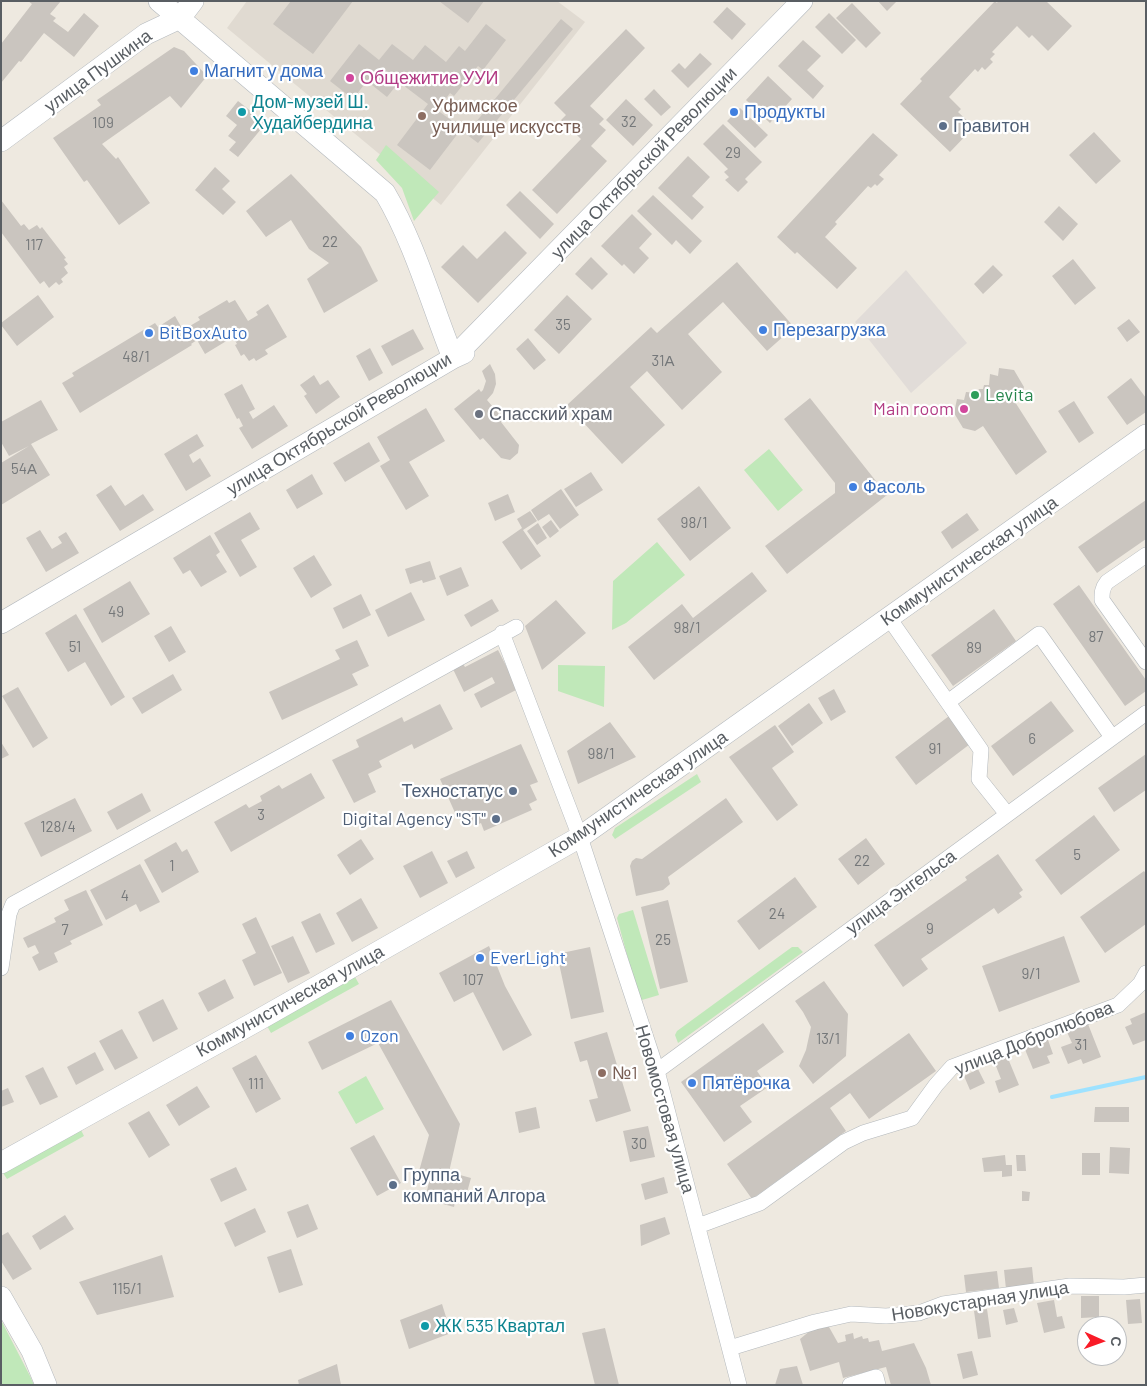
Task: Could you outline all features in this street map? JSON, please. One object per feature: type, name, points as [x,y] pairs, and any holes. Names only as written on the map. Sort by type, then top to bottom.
[{"type":"street","points":[[159,1],[186,10],[384,193],[399,217],[453,358],[474,349],[814,1]]},
{"type":"street","name":"улица Октябрьской Революции","points":[[1,623],[453,358],[802,1]]},
{"type":"street","name":"улица Пушкина","points":[[1,141],[146,34],[186,10]]},
{"type":"street","name":"Коммунистическая улица","points":[[1,1163],[12,1153],[263,1018],[580,838],[1146,435]]},
{"type":"street","points":[[1146,555],[1107,582],[1103,587],[1102,594],[1102,600],[1146,662]]},
{"type":"street","points":[[890,618],[981,750],[978,778],[1007,814]]},
{"type":"street","points":[[1,968],[9,914],[13,904],[516,627]]},
{"type":"street","name":"Новомостовая улица","points":[[502,633],[580,838],[657,1071],[739,1385]]},
{"type":"street","points":[[948,702],[1039,634],[1112,737]]},
{"type":"street","name":"улица Энгельса","points":[[657,1071],[1146,713]]},
{"type":"street","name":"улица Добролюбова","points":[[698,1226],[760,1202],[844,1142],[863,1133],[912,1118],[952,1067],[1118,1005],[1140,984],[1146,973]]},
{"type":"street","name":"Новокустарная улица","points":[[730,1348],[814,1322],[851,1314],[886,1316],[918,1313],[943,1304],[1070,1286],[1124,1287],[1146,1285]]},
{"type":"street","points":[[1,1297],[32,1351],[46,1385]]},
{"type":"street","points":[[850,1385],[876,1377],[878,1385]]},
{"type":"shaded area","name":"Уфимское училище искусств","points":[[247,1],[557,1],[585,22],[441,205],[227,28]]},
{"type":"shaded area","points":[[906,270],[967,343],[911,393],[855,322]]},
{"type":"green space","points":[[386,145],[439,192],[414,221],[402,188],[376,160]]},
{"type":"green space","points":[[769,449],[803,490],[778,511],[744,470]]},
{"type":"green space","points":[[657,542],[685,575],[626,623],[612,630],[613,581]]},
{"type":"green space","points":[[558,665],[605,666],[604,707],[558,691]]},
{"type":"green space","points":[[697,774],[701,782],[615,839],[612,835],[615,828]]},
{"type":"green space","points":[[633,910],[659,995],[642,1000],[639,999],[617,918],[619,914]]},
{"type":"green space","points":[[792,947],[798,947],[803,952],[678,1043],[675,1035],[677,1031]]},
{"type":"green space","points":[[355,977],[359,984],[271,1033],[267,1026]]},
{"type":"green space","points":[[366,1076],[384,1109],[356,1124],[338,1092]]},
{"type":"green space","points":[[81,1130],[84,1136],[7,1179],[3,1173]]},
{"type":"green space","points":[[1,1320],[30,1376],[34,1385],[1,1385]]},
{"type":"building","points":[[28,1],[61,1],[50,14],[56,18],[53,21],[68,32],[84,13],[99,26],[74,57],[44,33],[1,83],[1,44],[32,4]]},
{"type":"building","points":[[291,1],[353,1],[313,54],[273,24]]},
{"type":"building","points":[[439,1],[484,1],[468,23]]},
{"type":"building","points":[[878,1],[897,1],[887,11]]},
{"type":"building","points":[[995,1],[997,3],[998,1],[1046,1],[1072,26],[1048,51],[1032,35],[1029,38],[1017,26],[992,52],[995,54],[990,59],[993,62],[985,70],[982,67],[978,72],[975,69],[949,97],[961,109],[958,112],[974,127],[950,152],[900,104],[922,81],[920,79]]},
{"type":"building","points":[[852,3],[881,33],[866,48],[836,18]]},
{"type":"building","points":[[727,7],[746,24],[732,40],[713,22]]},
{"type":"building","points":[[829,13],[856,40],[842,54],[815,27]]},
{"type":"building","points":[[561,19],[573,29],[478,143],[466,134]]},
{"type":"building","points":[[486,24],[506,40],[483,70],[478,66],[454,96],[450,93],[437,110],[462,128],[430,170],[397,145],[428,104],[399,82],[387,97],[367,81],[353,99],[330,81],[359,44],[379,60],[392,44],[413,60],[425,45],[446,62],[459,46],[465,51]]},
{"type":"building","points":[[626,29],[645,48],[590,106],[604,119],[599,124],[606,130],[591,146],[607,161],[557,214],[532,190],[581,139],[561,120],[566,115],[554,103]]},
{"type":"building","points":[[803,40],[821,56],[807,70],[824,86],[813,99],[778,66]]},
{"type":"building","points":[[174,47],[184,51],[207,76],[181,108],[170,96],[102,144],[116,159],[118,157],[150,203],[119,225],[87,180],[84,182],[53,138],[101,105],[97,100]]},
{"type":"building","points":[[700,53],[712,64],[688,88],[671,71],[679,63],[685,69]]},
{"type":"building","points":[[768,76],[792,99],[770,123],[746,100]]},
{"type":"building","points":[[654,89],[671,107],[661,116],[644,99]]},
{"type":"building","points":[[626,99],[653,125],[633,146],[606,120]]},
{"type":"building","points":[[238,101],[266,123],[238,157],[229,150],[236,142],[228,136],[237,125],[226,116]]},
{"type":"building","points":[[740,108],[768,135],[755,148],[727,121]]},
{"type":"building","points":[[723,124],[762,162],[745,179],[748,182],[738,192],[725,180],[729,177],[724,172],[728,169],[703,144]]},
{"type":"building","points":[[1094,132],[1121,161],[1096,184],[1069,155]]},
{"type":"building","points":[[873,133],[898,155],[879,175],[884,179],[877,186],[875,184],[871,188],[868,186],[835,222],[837,224],[825,237],[857,268],[837,289],[797,252],[795,254],[777,237]]},
{"type":"building","points":[[688,156],[710,177],[692,196],[704,207],[692,220],[658,188]]},
{"type":"building","points":[[215,167],[230,181],[222,189],[236,202],[223,215],[195,190]]},
{"type":"building","points":[[291,174],[361,247],[378,281],[324,313],[307,279],[329,263],[309,249],[291,220],[266,237],[246,211]]},
{"type":"building","points":[[520,191],[554,224],[540,239],[506,205]]},
{"type":"building","points":[[653,195],[702,241],[690,254],[676,240],[672,245],[637,211]]},
{"type":"building","points":[[1,200],[21,226],[24,224],[29,230],[37,225],[40,229],[42,227],[66,258],[64,259],[68,264],[64,267],[68,273],[61,279],[63,282],[59,285],[56,282],[49,288],[44,281],[40,284],[1,232]]},
{"type":"building","points":[[1059,206],[1078,224],[1063,241],[1044,222]]},
{"type":"building","points":[[632,214],[652,234],[639,248],[649,258],[634,274],[624,264],[622,266],[601,246]]},
{"type":"building","points":[[505,231],[527,253],[478,303],[441,267],[463,245],[477,259]]},
{"type":"building","points":[[591,257],[608,274],[592,290],[575,274]]},
{"type":"building","points":[[1073,259],[1096,288],[1075,305],[1052,276]]},
{"type":"building","points":[[737,262],[794,327],[767,351],[723,302],[688,334],[722,372],[682,410],[647,371],[630,387],[665,425],[622,464],[567,405],[651,327],[657,333]]},
{"type":"building","points":[[993,265],[1003,275],[983,294],[974,284]]},
{"type":"building","points":[[38,295],[54,317],[17,346],[1,323]]},
{"type":"building","points":[[567,295],[592,319],[559,354],[534,330]]},
{"type":"building","points":[[227,300],[229,303],[235,300],[248,321],[258,315],[256,312],[268,304],[287,337],[265,350],[268,354],[256,361],[254,358],[249,361],[244,354],[241,356],[233,337],[205,354],[197,340],[192,345],[80,413],[62,383],[74,376],[72,373],[155,323],[158,327],[175,316],[183,330],[200,320],[198,317]]},
{"type":"building","points":[[1129,319],[1140,332],[1127,342],[1117,328]]},
{"type":"building","points":[[413,329],[424,349],[392,366],[381,346]]},
{"type":"building","points":[[528,338],[546,360],[534,370],[516,349]]},
{"type":"building","points":[[370,348],[383,373],[369,381],[356,356]]},
{"type":"building","name":"Спасский храм","points":[[490,364],[495,374],[496,384],[493,393],[487,400],[504,420],[501,422],[519,445],[518,453],[510,460],[501,458],[483,438],[480,440],[454,409],[479,389],[481,392],[483,390],[486,381],[482,371]]},
{"type":"building","points":[[999,368],[1014,370],[1024,387],[1021,397],[1015,402],[1047,452],[1016,475],[983,426],[975,431],[963,428],[954,413],[957,399],[964,400],[966,392],[977,393],[979,389],[983,389],[984,385],[989,385],[990,374],[998,376]]},
{"type":"building","points":[[314,375],[320,385],[328,380],[340,397],[316,414],[304,396],[307,394],[300,385]]},
{"type":"building","points":[[1131,378],[1146,398],[1146,412],[1127,425],[1107,397]]},
{"type":"building","points":[[242,384],[255,409],[249,412],[253,419],[274,405],[288,426],[252,449],[239,428],[243,426],[239,418],[237,419],[224,394]]},
{"type":"building","points":[[810,398],[887,495],[787,574],[765,546],[835,493],[835,483],[784,419]]},
{"type":"building","points":[[41,400],[58,430],[31,444],[50,475],[1,505],[1,463],[29,446],[9,456],[1,442],[1,422]]},
{"type":"building","points":[[1074,401],[1094,433],[1079,443],[1058,411]]},
{"type":"building","points":[[426,408],[445,441],[409,462],[429,496],[406,510],[380,466],[390,460],[377,437]]},
{"type":"building","points":[[197,434],[204,446],[189,455],[193,463],[200,458],[211,476],[186,491],[164,454]]},
{"type":"building","points":[[369,442],[380,461],[345,482],[333,463]]},
{"type":"building","points":[[591,472],[603,490],[576,507],[564,489]]},
{"type":"building","points":[[312,474],[323,494],[297,509],[286,490]]},
{"type":"building","points":[[111,485],[125,506],[143,494],[154,510],[120,531],[96,495]]},
{"type":"building","points":[[699,486],[731,528],[690,561],[657,519]]},
{"type":"building","points":[[561,489],[579,515],[560,529],[549,514],[538,521],[531,510]]},
{"type":"building","points":[[508,494],[515,512],[495,521],[488,503]]},
{"type":"building","points":[[1146,500],[1146,539],[1097,573],[1078,547]]},
{"type":"building","points":[[530,511],[537,521],[523,530],[541,556],[521,570],[502,542],[522,528],[517,519]]},
{"type":"building","points":[[250,512],[260,529],[241,540],[257,567],[240,577],[214,533]]},
{"type":"building","points":[[967,513],[979,530],[952,549],[941,532]]},
{"type":"building","points":[[551,520],[559,531],[550,538],[542,527]]},
{"type":"building","points":[[538,523],[547,538],[537,545],[527,531]]},
{"type":"building","points":[[40,530],[52,549],[62,543],[58,537],[66,532],[79,553],[46,572],[26,538]]},
{"type":"building","points":[[210,535],[220,552],[216,555],[227,572],[201,587],[190,570],[183,574],[173,558]]},
{"type":"building","points":[[314,555],[332,585],[311,598],[293,568]]},
{"type":"building","points":[[430,561],[436,579],[423,583],[422,580],[410,584],[405,569]]},
{"type":"building","points":[[461,567],[469,586],[447,596],[439,576]]},
{"type":"building","points":[[752,572],[767,591],[654,680],[628,647],[682,604],[693,618]]},
{"type":"building","points":[[130,581],[150,614],[102,643],[83,609]]},
{"type":"building","points":[[1079,585],[1146,680],[1146,691],[1125,706],[1053,604]]},
{"type":"building","points":[[411,592],[425,620],[388,637],[375,610]]},
{"type":"building","points":[[361,594],[371,615],[343,629],[333,608]]},
{"type":"building","points":[[492,599],[499,611],[471,627],[464,615]]},
{"type":"building","points":[[556,600],[586,633],[542,670],[525,626]]},
{"type":"building","points":[[994,609],[1016,641],[953,686],[931,655]]},
{"type":"building","points":[[76,614],[125,697],[111,706],[85,662],[68,672],[45,633]]},
{"type":"building","points":[[171,626],[186,652],[169,662],[154,636]]},
{"type":"building","points":[[357,640],[369,666],[352,674],[358,685],[282,720],[269,692],[340,659],[335,650]]},
{"type":"building","points":[[498,650],[518,689],[481,708],[474,694],[495,683],[492,677],[464,692],[452,667],[462,662],[465,667]]},
{"type":"building","points":[[173,674],[182,690],[142,714],[132,698]]},
{"type":"building","points":[[18,687],[48,738],[33,748],[2,696]]},
{"type":"building","points":[[834,689],[846,712],[831,721],[818,698]]},
{"type":"building","points":[[1051,701],[1074,731],[1013,776],[991,746]]},
{"type":"building","points":[[809,703],[823,723],[792,746],[778,726]]},
{"type":"building","points":[[440,704],[453,729],[414,749],[412,744],[379,761],[382,767],[368,774],[376,792],[354,803],[332,760],[359,747],[356,740],[402,717],[404,722]]},
{"type":"building","points":[[953,713],[974,741],[916,785],[895,757]]},
{"type":"building","points":[[610,722],[636,757],[578,784],[567,751]]},
{"type":"building","points":[[775,725],[794,752],[772,768],[798,805],[777,821],[729,757]]},
{"type":"building","points":[[1,742],[9,755],[1,759]]},
{"type":"building","points":[[521,744],[538,782],[530,785],[537,800],[529,804],[532,810],[484,831],[481,823],[474,826],[467,811],[456,815],[440,779]]},
{"type":"building","points":[[1146,754],[1146,790],[1114,812],[1098,788]]},
{"type":"building","points":[[311,773],[325,798],[231,852],[214,822],[246,804],[249,808],[262,801],[260,796],[279,785],[282,789]]},
{"type":"building","points":[[142,793],[151,811],[117,830],[107,812]]},
{"type":"building","points":[[75,798],[92,831],[41,857],[24,823]]},
{"type":"building","points":[[726,798],[743,822],[668,877],[670,884],[663,890],[636,896],[630,866],[632,861],[636,858],[642,859]]},
{"type":"building","points":[[1094,815],[1120,850],[1061,895],[1035,860]]},
{"type":"building","points":[[866,838],[885,864],[858,885],[838,859]]},
{"type":"building","points":[[361,839],[374,859],[350,875],[337,855]]},
{"type":"building","points":[[176,842],[182,852],[187,849],[199,872],[162,893],[144,860]]},
{"type":"building","points":[[432,851],[448,883],[420,898],[403,866]]},
{"type":"building","points":[[467,851],[475,868],[456,878],[447,861]]},
{"type":"building","points":[[998,854],[1023,890],[1019,893],[1022,897],[998,914],[994,908],[921,959],[928,969],[903,987],[874,945],[967,880],[965,877]]},
{"type":"building","points":[[140,864],[160,902],[140,912],[136,904],[106,920],[90,890]]},
{"type":"building","points":[[1144,871],[1146,874],[1146,924],[1105,953],[1080,917]]},
{"type":"building","points":[[795,877],[817,907],[759,950],[737,921]]},
{"type":"building","points":[[86,890],[103,925],[70,941],[72,944],[54,953],[58,962],[39,971],[32,957],[39,953],[35,945],[28,948],[23,938],[56,922],[54,918],[69,910],[64,900]]},
{"type":"building","points":[[361,898],[378,928],[352,942],[336,913]]},
{"type":"building","points":[[668,900],[688,982],[660,989],[641,907]]},
{"type":"building","points":[[320,913],[335,944],[316,953],[301,922]]},
{"type":"building","points":[[256,917],[282,973],[254,986],[242,960],[256,953],[242,924]]},
{"type":"building","points":[[293,936],[310,973],[288,983],[271,946]]},
{"type":"building","points":[[1064,936],[1080,982],[999,1012],[982,966]]},
{"type":"building","points":[[489,946],[505,986],[532,1035],[503,1051],[473,992],[454,1002],[439,973]]},
{"type":"building","points":[[590,947],[604,1012],[571,1019],[557,954]]},
{"type":"building","points":[[225,979],[234,998],[208,1012],[198,993]]},
{"type":"building","points":[[824,981],[848,1014],[846,1056],[813,1084],[799,1066],[806,1050],[811,1027],[795,1001]]},
{"type":"building","points":[[163,999],[178,1029],[153,1042],[138,1012]]},
{"type":"building","points":[[391,1000],[460,1124],[449,1172],[471,1178],[466,1196],[457,1194],[454,1207],[425,1199],[430,1178],[418,1175],[429,1135],[378,1043],[322,1070],[308,1042]]},
{"type":"building","points":[[1146,1012],[1146,1040],[1133,1045],[1125,1027],[1132,1024],[1130,1019]]},
{"type":"building","points":[[763,1023],[784,1052],[757,1071],[768,1087],[740,1106],[752,1122],[724,1142],[681,1082]]},
{"type":"building","points":[[1088,1024],[1101,1057],[1083,1064],[1081,1059],[1068,1064],[1061,1047],[1072,1043],[1067,1032]]},
{"type":"building","points":[[122,1029],[138,1058],[115,1070],[99,1041]]},
{"type":"building","points":[[607,1032],[631,1111],[596,1122],[589,1100],[598,1098],[587,1060],[580,1062],[574,1042]]},
{"type":"building","points":[[909,1033],[936,1071],[869,1119],[850,1093],[830,1108],[846,1131],[752,1199],[727,1164]]},
{"type":"building","points":[[1047,1037],[1053,1054],[1047,1056],[1050,1063],[1033,1069],[1024,1047]]},
{"type":"building","points":[[95,1052],[104,1070],[76,1085],[67,1067]]},
{"type":"building","points":[[256,1055],[281,1099],[256,1113],[232,1068]]},
{"type":"building","points":[[1007,1056],[1019,1085],[999,1093],[995,1081],[1001,1079],[994,1061]]},
{"type":"building","points":[[43,1067],[58,1097],[40,1105],[25,1076]]},
{"type":"building","points":[[978,1069],[985,1083],[970,1090],[964,1076]]},
{"type":"building","points":[[197,1086],[210,1107],[179,1126],[166,1105]]},
{"type":"building","points":[[8,1088],[14,1102],[1,1107],[1,1091]]},
{"type":"building","points":[[536,1107],[540,1128],[519,1133],[515,1112]]},
{"type":"building","points":[[1095,1107],[1129,1107],[1129,1122],[1094,1122]]},
{"type":"building","points":[[149,1111],[170,1145],[149,1158],[128,1123]]},
{"type":"building","points":[[648,1126],[655,1157],[630,1162],[623,1131]]},
{"type":"building","points":[[374,1135],[401,1183],[377,1196],[350,1148]]},
{"type":"building","points":[[1110,1147],[1130,1148],[1129,1174],[1109,1173]]},
{"type":"building","points":[[1082,1153],[1100,1153],[1100,1175],[1082,1175]]},
{"type":"building","points":[[1005,1155],[1006,1165],[1012,1165],[1012,1176],[1002,1177],[1002,1171],[984,1172],[982,1158]]},
{"type":"building","points":[[1016,1155],[1025,1155],[1026,1171],[1017,1171]]},
{"type":"building","points":[[236,1167],[247,1190],[221,1202],[210,1179]]},
{"type":"building","points":[[664,1177],[668,1193],[645,1200],[641,1184]]},
{"type":"building","points":[[1022,1191],[1030,1192],[1029,1201],[1022,1201]]},
{"type":"building","points":[[308,1204],[318,1229],[297,1238],[287,1212]]},
{"type":"building","points":[[255,1208],[266,1232],[235,1247],[224,1223]]},
{"type":"building","points":[[65,1215],[74,1229],[40,1250],[32,1236]]},
{"type":"building","points":[[665,1217],[670,1234],[641,1246],[640,1225]]},
{"type":"building","points":[[8,1232],[32,1269],[13,1280],[1,1261],[1,1236]]},
{"type":"building","points":[[291,1249],[303,1285],[279,1293],[267,1257]]},
{"type":"building","points":[[162,1255],[174,1297],[97,1315],[79,1282]]},
{"type":"building","points":[[1032,1267],[1034,1286],[1006,1289],[1004,1270]]},
{"type":"building","points":[[997,1271],[999,1288],[966,1292],[964,1275]]},
{"type":"building","points":[[1081,1296],[1099,1296],[1099,1316],[1081,1316]]},
{"type":"building","points":[[1140,1299],[1142,1323],[1128,1324],[1126,1300]]},
{"type":"building","points":[[1054,1300],[1057,1317],[1062,1316],[1065,1328],[1044,1333],[1037,1303]]},
{"type":"building","name":"ЖК 535 Квартал","points":[[442,1304],[451,1333],[409,1349],[400,1320]]},
{"type":"building","points":[[1014,1308],[1018,1322],[1006,1325],[1003,1310]]},
{"type":"building","points":[[987,1309],[991,1337],[978,1339],[974,1311]]},
{"type":"building","points":[[816,1326],[829,1327],[838,1343],[846,1341],[845,1335],[853,1333],[854,1339],[862,1336],[863,1339],[868,1338],[869,1342],[879,1340],[882,1351],[914,1343],[926,1368],[931,1385],[891,1385],[886,1367],[843,1378],[839,1362],[810,1371],[800,1339]]},
{"type":"building","points":[[605,1328],[619,1385],[595,1385],[582,1333]]},
{"type":"building","points":[[972,1351],[978,1375],[963,1379],[957,1354]]},
{"type":"building","points":[[337,1364],[341,1385],[299,1385],[298,1380]]},
{"type":"building","points":[[797,1366],[803,1385],[775,1385],[780,1369]]},
{"type":"waterway","points":[[1052,1097],[1146,1077]]},
{"type":"place","name":"Магнит у дома","points":[[194,71]]},
{"type":"place","name":"Общежитие УУИ","points":[[350,78]]},
{"type":"place","name":"Дом-музей Ш. Худайбердина","points":[[242,112]]},
{"type":"place","name":"Продукты","points":[[734,112]]},
{"type":"place","name":"Уфимское училище искусств","points":[[422,116]]},
{"type":"place","name":"Гравитон","points":[[943,126]]},
{"type":"place","name":"Перезагрузка","points":[[763,330]]},
{"type":"place","name":"BitBoxAuto","points":[[149,333]]},
{"type":"place","name":"Levita","points":[[975,395]]},
{"type":"place","name":"Main room","points":[[964,409]]},
{"type":"place","name":"Спасский храм","points":[[479,414]]},
{"type":"place","name":"Фасоль","points":[[853,487]]},
{"type":"place","name":"Техностатус","points":[[513,791]]},
{"type":"place","name":"Digital Agency \"ST\"","points":[[496,819]]},
{"type":"place","name":"EverLight","points":[[480,958]]},
{"type":"place","name":"Ozon","points":[[350,1036]]},
{"type":"place","name":"№1","points":[[602,1073]]},
{"type":"place","name":"Пятёрочка","points":[[692,1083]]},
{"type":"place","name":"Группа компаний Алгора","points":[[393,1185]]},
{"type":"place","name":"ЖК 535 Квартал","points":[[425,1326]]}]
